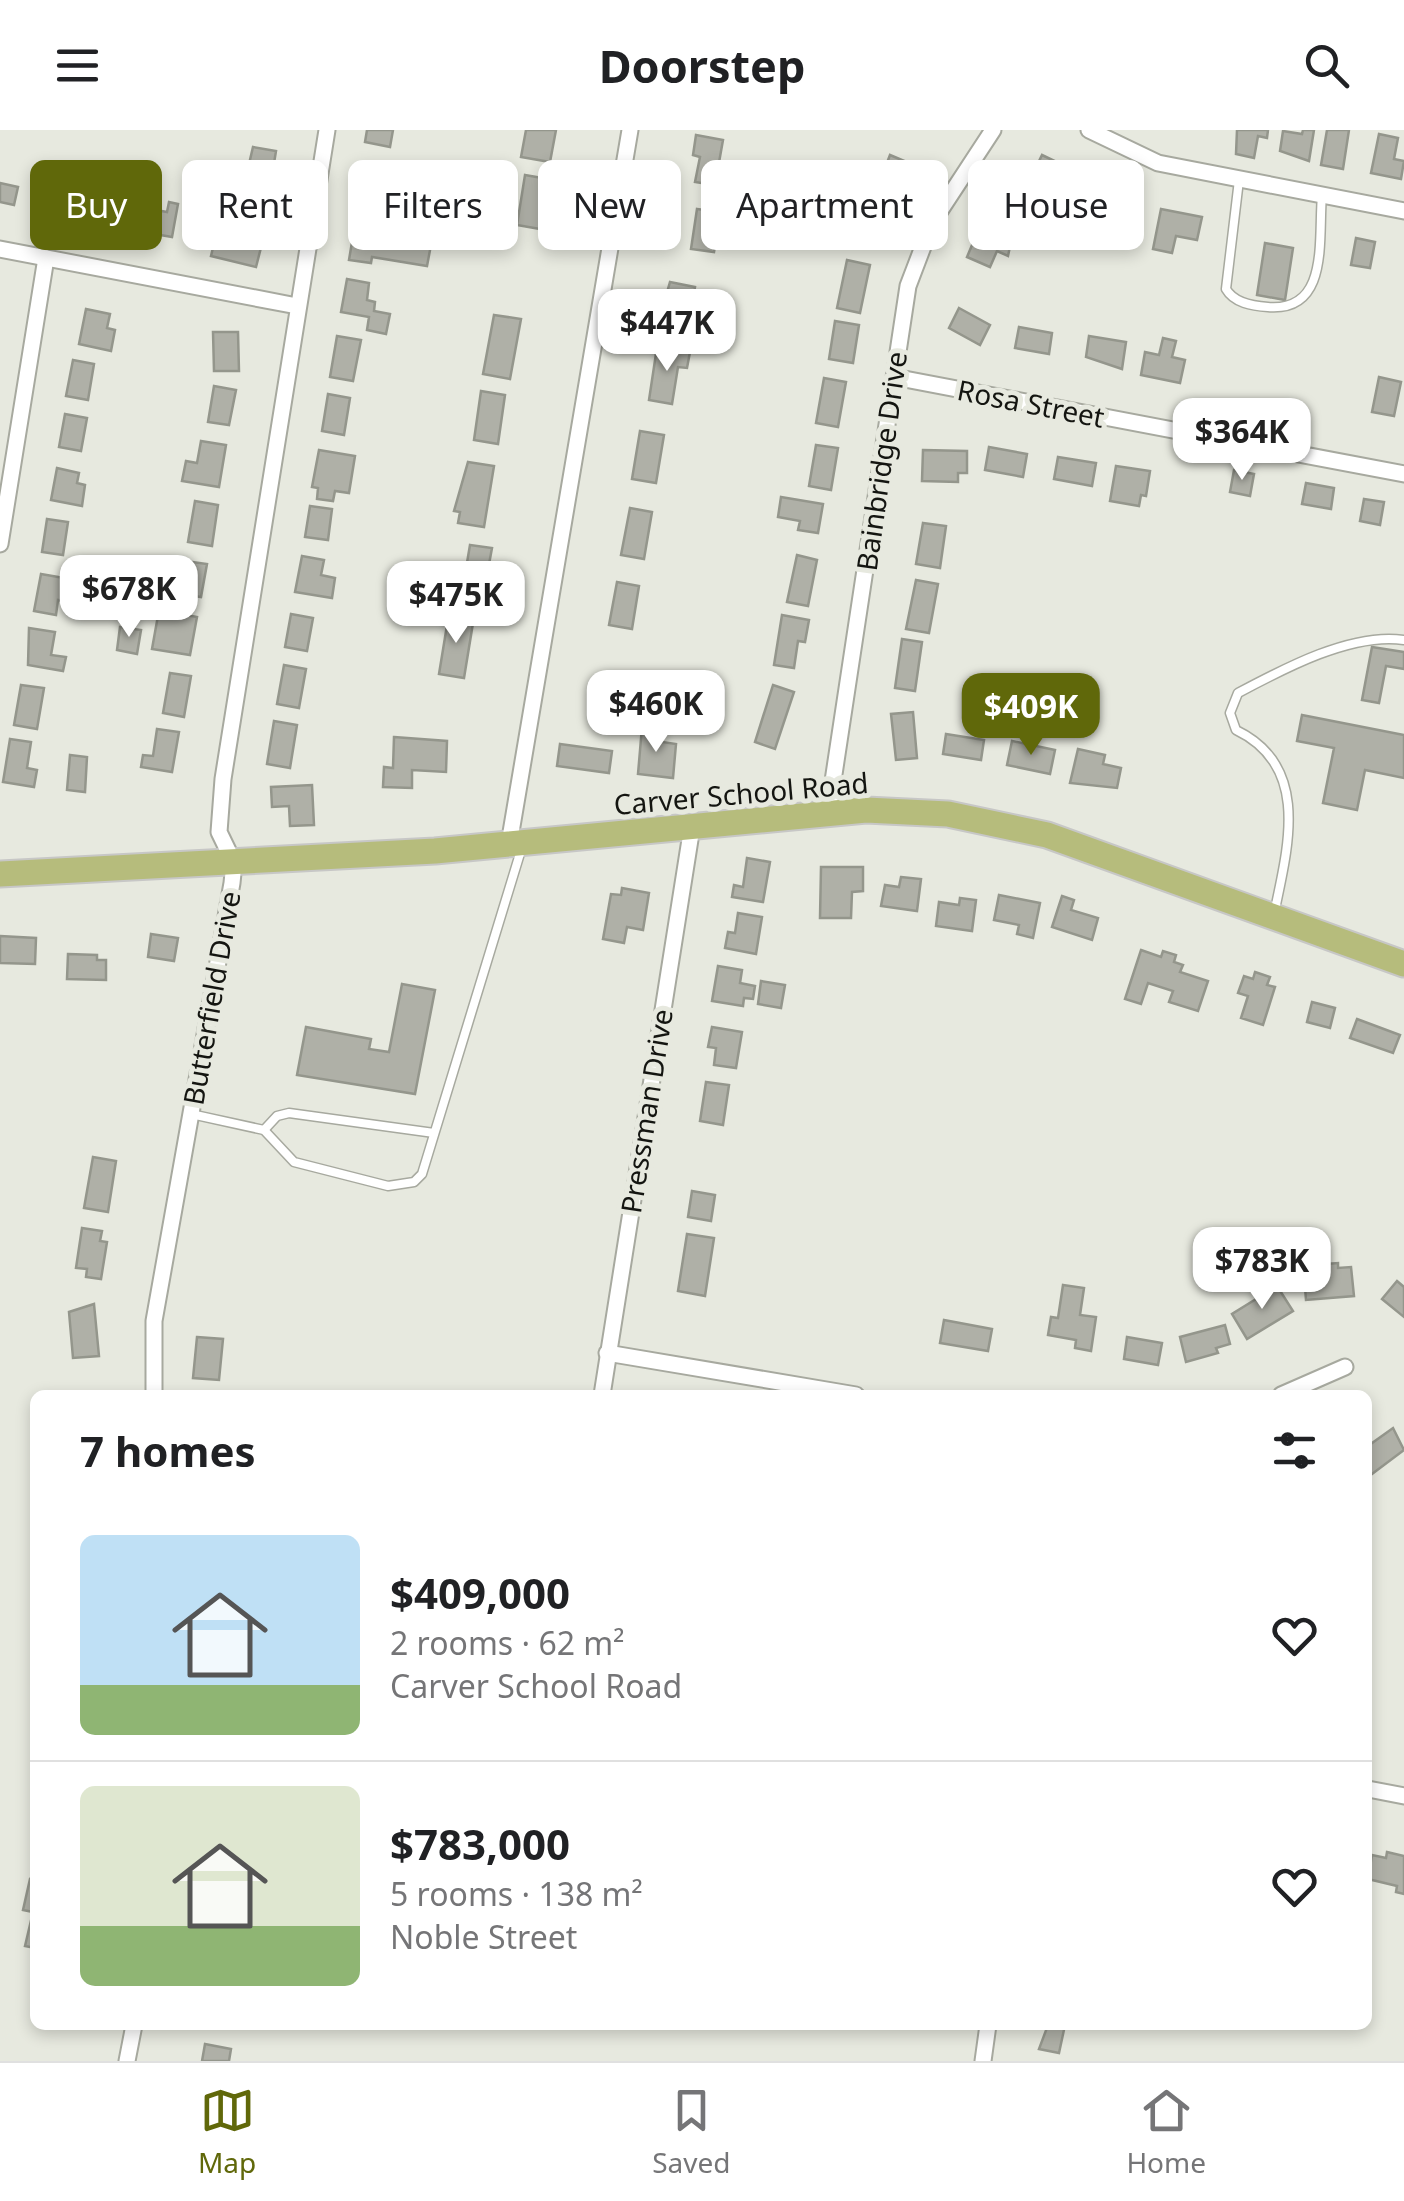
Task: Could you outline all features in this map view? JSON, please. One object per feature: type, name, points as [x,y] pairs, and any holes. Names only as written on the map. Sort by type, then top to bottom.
[{"type":"main road","name":"Carver School Road","points":[[0,874],[234,863],[908,810],[993,821],[1048,834],[1404,964]]},
{"type":"street","name":"Butterfield Drive","points":[[154,1390],[154,1320],[234,863],[219,832],[222,779],[327,130]]},
{"type":"street","points":[[516,843],[630,130]]},
{"type":"street","name":"Bainbridge Drive","points":[[828,814],[905,300],[917,257],[954,183],[994,130]]},
{"type":"street","points":[[1089,130],[1158,163],[1404,210]]},
{"type":"street","points":[[0,249],[297,306]]},
{"type":"street","points":[[0,544],[46,258]]},
{"type":"street","name":"Rosa Street","points":[[894,377],[1404,474]]},
{"type":"street","name":"Pressman Drive","points":[[603,1390],[692,828]]},
{"type":"street","points":[[607,1352],[827,1390]]},
{"type":"street","points":[[1292,1390],[1345,1366]]},
{"type":"street","points":[[1372,1789],[1404,1796]]},
{"type":"street","points":[[128,2061],[133,2030]]},
{"type":"street","points":[[983,2061],[987,2030]]},
{"type":"lane","points":[[1239,180],[1226,289],[1231,298],[1251,305],[1291,308],[1307,297],[1317,267],[1322,196]]},
{"type":"lane","points":[[1273,916],[1286,858],[1287,786],[1274,756],[1258,741],[1236,730],[1230,714],[1238,693],[1337,646],[1388,638],[1404,640]]},
{"type":"lane","points":[[190,1114],[264,1130],[294,1162],[388,1186],[414,1182],[422,1174],[516,843]]},
{"type":"lane","points":[[264,1130],[277,1116],[290,1113],[434,1133]]},
{"type":"building","points":[[367,130],[393,130],[390,147],[365,142]]},
{"type":"building","points":[[526,130],[556,130],[550,160],[521,157]]},
{"type":"building","points":[[1237,130],[1268,130],[1267,138],[1258,136],[1254,158],[1236,154]]},
{"type":"building","points":[[1303,130],[1314,130],[1309,161],[1280,151],[1283,131],[1302,134]]},
{"type":"building","points":[[1327,130],[1349,130],[1343,169],[1321,165]]},
{"type":"building","points":[[1379,134],[1398,138],[1394,159],[1404,161],[1401,179],[1371,173]]},
{"type":"building","points":[[696,135],[723,140],[719,160],[701,160],[701,183],[695,182],[700,157],[693,155]]},
{"type":"building","points":[[253,147],[276,151],[275,160],[250,160]]},
{"type":"building","points":[[525,175],[538,177],[538,229],[518,225]]},
{"type":"building","points":[[0,183],[18,187],[14,205],[0,202]]},
{"type":"building","points":[[169,202],[178,204],[172,237],[162,235],[162,211],[167,212]]},
{"type":"building","points":[[697,209],[701,210],[701,250],[714,252],[691,249]]},
{"type":"building","points":[[1161,209],[1202,217],[1197,240],[1176,236],[1172,253],[1153,249]]},
{"type":"building","points":[[1356,238],[1375,242],[1370,268],[1351,265]]},
{"type":"building","points":[[1265,243],[1293,248],[1285,300],[1257,295]]},
{"type":"building","points":[[212,250],[260,250],[256,267],[211,256]]},
{"type":"building","points":[[351,250],[430,250],[427,266],[372,257],[371,263],[349,260]]},
{"type":"building","points":[[970,250],[1009,250],[1008,256],[997,251],[990,267],[967,257]]},
{"type":"building","points":[[847,260],[870,265],[860,313],[837,308]]},
{"type":"building","points":[[347,279],[369,283],[367,300],[375,302],[374,311],[390,314],[386,334],[367,330],[369,317],[341,312]]},
{"type":"building","points":[[670,282],[695,287],[691,313],[705,316],[702,332],[658,324]]},
{"type":"building","points":[[959,308],[990,325],[980,345],[949,328]]},
{"type":"building","points":[[86,309],[110,314],[107,328],[115,330],[111,351],[79,344]]},
{"type":"building","points":[[494,315],[521,319],[510,379],[483,374]]},
{"type":"building","points":[[835,321],[859,325],[853,363],[829,359]]},
{"type":"building","points":[[1019,327],[1052,333],[1049,354],[1015,348]]},
{"type":"building","points":[[213,332],[238,332],[239,371],[214,371]]},
{"type":"building","points":[[337,336],[361,340],[353,381],[330,377]]},
{"type":"building","points":[[1089,336],[1126,342],[1122,369],[1086,357]]},
{"type":"building","points":[[1163,338],[1176,341],[1172,357],[1185,360],[1180,383],[1141,375],[1145,352],[1159,355]]},
{"type":"building","points":[[657,347],[690,352],[687,368],[678,367],[672,404],[649,400]]},
{"type":"building","points":[[73,360],[94,364],[88,400],[66,396]]},
{"type":"building","points":[[1379,377],[1401,382],[1394,416],[1372,412]]},
{"type":"building","points":[[824,378],[846,382],[838,427],[816,423]]},
{"type":"building","points":[[214,386],[236,390],[229,425],[208,422]]},
{"type":"building","points":[[481,391],[505,395],[498,444],[474,440]]},
{"type":"building","points":[[328,394],[350,398],[344,435],[322,431]]},
{"type":"building","points":[[65,414],[87,418],[81,451],[59,447]]},
{"type":"building","points":[[640,431],[664,435],[656,483],[632,479]]},
{"type":"building","points":[[201,441],[226,445],[219,487],[182,481],[186,461],[197,463]]},
{"type":"building","points":[[816,445],[838,448],[831,490],[809,486]]},
{"type":"building","points":[[989,447],[1027,454],[1023,477],[985,470]]},
{"type":"building","points":[[319,450],[355,456],[349,493],[335,491],[333,501],[317,499],[318,488],[312,487]]},
{"type":"building","points":[[923,450],[967,451],[967,473],[958,473],[958,482],[922,481]]},
{"type":"building","points":[[1058,457],[1096,463],[1092,486],[1054,479]]},
{"type":"building","points":[[468,462],[494,466],[484,527],[458,523],[460,512],[454,511]]},
{"type":"building","points":[[1116,466],[1150,471],[1146,496],[1141,495],[1139,506],[1110,501]]},
{"type":"building","points":[[57,468],[79,473],[77,483],[85,485],[82,506],[51,500]]},
{"type":"building","points":[[1234,470],[1254,474],[1250,496],[1230,492]]},
{"type":"building","points":[[1306,483],[1334,488],[1331,509],[1302,504]]},
{"type":"building","points":[[781,497],[823,504],[818,533],[798,530],[800,521],[778,517]]},
{"type":"building","points":[[1364,499],[1384,502],[1380,525],[1360,521]]},
{"type":"building","points":[[195,501],[218,505],[212,546],[188,542]]},
{"type":"building","points":[[310,506],[332,509],[328,540],[305,537]]},
{"type":"building","points":[[630,508],[652,512],[644,559],[621,555]]},
{"type":"building","points":[[47,519],[68,522],[63,555],[42,552]]},
{"type":"building","points":[[923,523],[946,526],[940,568],[916,564]]},
{"type":"building","points":[[470,545],[492,548],[482,602],[461,598]]},
{"type":"building","points":[[797,555],[817,560],[808,606],[787,602]]},
{"type":"building","points":[[302,556],[324,560],[321,575],[335,578],[332,598],[295,592]]},
{"type":"building","points":[[185,561],[207,564],[201,597],[180,594]]},
{"type":"building","points":[[41,574],[87,582],[83,604],[58,600],[56,615],[34,611]]},
{"type":"building","points":[[916,580],[938,584],[929,633],[906,629]]},
{"type":"building","points":[[617,582],[639,586],[632,629],[609,625]]},
{"type":"building","points":[[159,610],[197,617],[190,655],[152,649]]},
{"type":"building","points":[[449,613],[474,617],[464,678],[439,674]]},
{"type":"building","points":[[291,614],[313,618],[307,651],[285,647]]},
{"type":"building","points":[[782,615],[809,620],[805,642],[798,641],[794,668],[774,665]]},
{"type":"building","points":[[120,627],[141,630],[137,654],[117,650]]},
{"type":"building","points":[[29,628],[55,632],[51,655],[66,657],[63,671],[28,665]]},
{"type":"building","points":[[902,639],[922,642],[915,691],[895,688]]},
{"type":"building","points":[[1372,647],[1404,652],[1404,669],[1386,666],[1379,703],[1362,700]]},
{"type":"building","points":[[284,665],[306,669],[299,708],[277,704]]},
{"type":"building","points":[[170,673],[191,676],[184,717],[163,713]]},
{"type":"building","points":[[21,685],[44,688],[37,729],[14,725]]},
{"type":"building","points":[[773,685],[794,692],[775,749],[755,742]]},
{"type":"building","points":[[913,712],[917,758],[896,760],[891,714]]},
{"type":"building","points":[[1302,715],[1404,735],[1404,778],[1365,770],[1357,810],[1323,803],[1334,748],[1297,741]]},
{"type":"building","points":[[274,721],[297,725],[290,768],[267,764]]},
{"type":"building","points":[[642,727],[657,728],[662,742],[676,744],[673,778],[638,774]]},
{"type":"building","points":[[157,729],[179,732],[172,772],[141,767],[143,755],[153,756]]},
{"type":"building","points":[[946,734],[984,740],[981,760],[943,754]]},
{"type":"building","points":[[394,737],[447,741],[446,772],[412,770],[412,788],[383,787],[384,767],[393,768]]},
{"type":"building","points":[[10,739],[31,742],[27,768],[37,770],[34,787],[3,782]]},
{"type":"building","points":[[1012,741],[1055,750],[1050,774],[1007,765]]},
{"type":"building","points":[[560,744],[612,751],[609,773],[557,766]]},
{"type":"building","points":[[1078,749],[1105,755],[1103,764],[1121,768],[1117,788],[1070,783]]},
{"type":"building","points":[[70,755],[87,757],[85,792],[67,790]]},
{"type":"building","points":[[312,785],[314,825],[290,826],[289,806],[272,807],[271,787]]},
{"type":"building","points":[[747,858],[770,862],[763,902],[732,897],[734,885],[743,887]]},
{"type":"building","points":[[821,867],[863,867],[863,891],[852,892],[851,918],[820,918]]},
{"type":"building","points":[[901,877],[921,879],[917,911],[881,906],[885,885],[899,887]]},
{"type":"building","points":[[622,888],[649,893],[643,930],[627,927],[624,943],[603,939],[611,894],[621,895]]},
{"type":"building","points":[[999,895],[1040,903],[1033,938],[1017,934],[1019,925],[994,920]]},
{"type":"building","points":[[1062,896],[1074,900],[1071,910],[1098,918],[1092,940],[1052,927]]},
{"type":"building","points":[[960,898],[976,900],[972,931],[936,926],[939,902],[959,905]]},
{"type":"building","points":[[738,913],[762,917],[756,954],[725,948],[728,932],[735,933]]},
{"type":"building","points":[[151,934],[178,938],[174,961],[148,957]]},
{"type":"building","points":[[0,936],[36,938],[35,964],[0,963]]},
{"type":"building","points":[[1141,950],[1161,957],[1163,951],[1176,955],[1174,962],[1183,965],[1180,972],[1208,981],[1198,1011],[1169,1002],[1173,991],[1148,983],[1141,1004],[1125,999]]},
{"type":"building","points":[[68,954],[97,955],[97,960],[106,960],[106,980],[67,979]]},
{"type":"building","points":[[718,966],[742,970],[740,983],[755,986],[753,999],[744,998],[743,1006],[712,1001]]},
{"type":"building","points":[[1255,972],[1270,977],[1267,985],[1275,987],[1263,1025],[1241,1018],[1248,996],[1238,993],[1244,976],[1253,979]]},
{"type":"building","points":[[761,981],[785,985],[781,1008],[758,1004]]},
{"type":"building","points":[[402,984],[435,990],[415,1094],[297,1075],[306,1027],[371,1039],[369,1049],[389,1052]]},
{"type":"building","points":[[1312,1002],[1335,1008],[1330,1028],[1307,1022]]},
{"type":"building","points":[[1357,1019],[1400,1035],[1393,1053],[1350,1038]]},
{"type":"building","points":[[712,1027],[742,1032],[736,1068],[714,1065],[716,1048],[708,1047]]},
{"type":"building","points":[[706,1082],[729,1085],[723,1125],[700,1121]]},
{"type":"building","points":[[93,1157],[116,1161],[108,1212],[84,1208]]},
{"type":"building","points":[[692,1191],[715,1195],[711,1221],[688,1217]]},
{"type":"building","points":[[82,1228],[102,1231],[100,1241],[107,1242],[101,1279],[86,1277],[87,1269],[76,1268]]},
{"type":"building","points":[[687,1234],[714,1238],[705,1296],[678,1291]]},
{"type":"building","points":[[1338,1263],[1338,1268],[1351,1267],[1354,1296],[1306,1300],[1304,1275],[1327,1273],[1326,1264]]},
{"type":"building","points":[[1397,1281],[1404,1287],[1404,1317],[1382,1299]]},
{"type":"building","points":[[1063,1285],[1084,1288],[1080,1315],[1096,1317],[1091,1351],[1075,1348],[1076,1340],[1048,1335],[1051,1317],[1058,1318]]},
{"type":"building","points":[[1277,1286],[1293,1311],[1247,1339],[1232,1314]]},
{"type":"building","points":[[94,1304],[99,1356],[73,1358],[69,1312]]},
{"type":"building","points":[[944,1320],[992,1329],[988,1351],[940,1343]]},
{"type":"building","points":[[1225,1325],[1230,1344],[1216,1348],[1218,1353],[1186,1362],[1180,1337]]},
{"type":"building","points":[[197,1337],[223,1339],[219,1380],[193,1378]]},
{"type":"building","points":[[1127,1337],[1162,1343],[1158,1365],[1124,1359]]},
{"type":"building","points":[[1393,1428],[1404,1450],[1372,1474],[1372,1443]]},
{"type":"building","points":[[1387,1852],[1404,1856],[1404,1894],[1396,1892],[1397,1886],[1372,1880],[1372,1855],[1386,1858]]},
{"type":"building","points":[[30,1879],[30,1911],[23,1910]]},
{"type":"building","points":[[1046,2030],[1064,2030],[1059,2053],[1039,2049]]},
{"type":"building","points":[[205,2044],[231,2049],[229,2061],[202,2061]]}]
